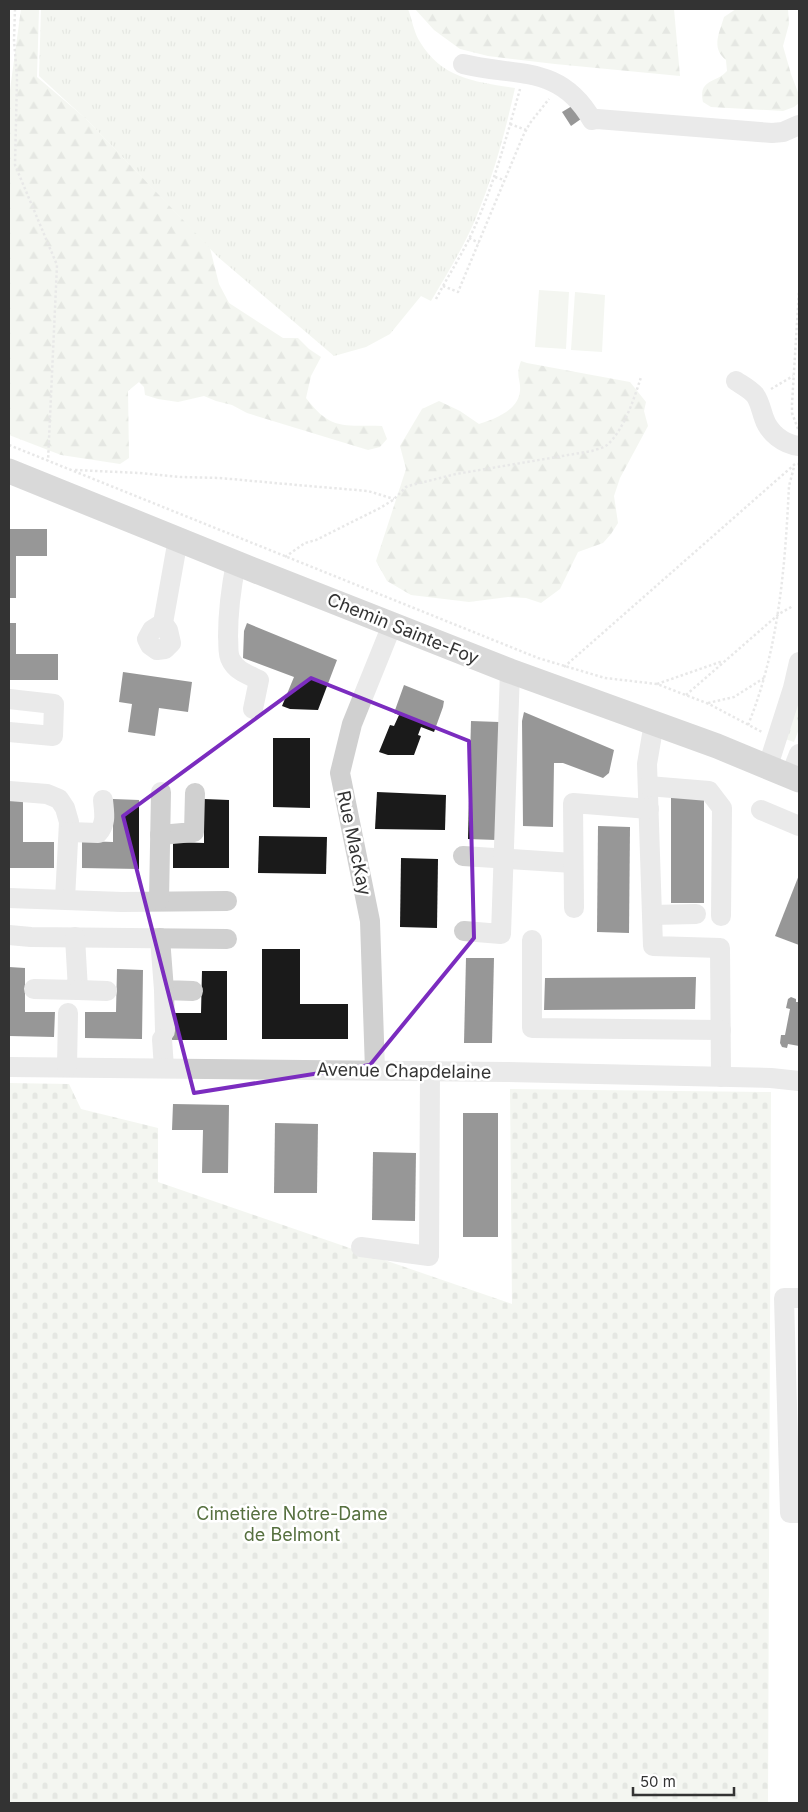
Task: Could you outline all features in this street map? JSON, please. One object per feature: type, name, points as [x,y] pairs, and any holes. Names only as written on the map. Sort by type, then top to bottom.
[{"type":"main road","name":"Chemin Sainte-Foy","points":[[9,470],[236,563],[510,671],[768,766],[796,770]]},
{"type":"street","points":[[462,64],[544,77],[560,85],[578,99],[592,120],[772,133],[784,132],[799,124]]},
{"type":"street","points":[[736,381],[756,397],[764,418],[774,434],[791,445],[797,455]]},
{"type":"street","points":[[163,623],[178,539]]},
{"type":"street","points":[[236,563],[228,611],[228,648],[230,659],[237,668],[259,680],[253,709]]},
{"type":"street","name":"Rue MacKay","points":[[375,1070],[370,921],[340,773],[352,724],[392,625]]},
{"type":"street","points":[[768,766],[799,662]]},
{"type":"street","points":[[464,931],[501,934],[510,671]]},
{"type":"street","points":[[9,699],[54,704],[53,736],[9,732]]},
{"type":"street","points":[[654,723],[647,764],[653,946],[720,948],[721,1078]]},
{"type":"street","points":[[648,786],[709,791],[722,808],[721,916]]},
{"type":"street","points":[[9,791],[47,794],[59,799],[65,808],[70,822],[65,899]]},
{"type":"street","points":[[159,900],[161,792]]},
{"type":"street","points":[[160,835],[194,832],[195,793]]},
{"type":"street","points":[[69,832],[98,833],[105,823],[103,800]]},
{"type":"street","points":[[574,908],[573,803],[648,809]]},
{"type":"street","points":[[761,810],[799,826]]},
{"type":"street","points":[[463,856],[573,863]]},
{"type":"street","points":[[9,898],[122,902],[159,900],[227,901]]},
{"type":"street","points":[[652,915],[696,914]]},
{"type":"street","points":[[9,935],[227,938]]},
{"type":"street","points":[[75,937],[78,990]]},
{"type":"street","points":[[160,938],[164,990],[164,1068]]},
{"type":"street","points":[[532,940],[532,1028],[721,1030]]},
{"type":"street","points":[[34,989],[107,991]]},
{"type":"street","points":[[164,990],[193,991]]},
{"type":"street","points":[[68,1013],[68,1067]]},
{"type":"street","name":"Avenue Chapdelaine","points":[[9,1067],[375,1070],[771,1078],[799,1081]]},
{"type":"street","points":[[361,1247],[429,1256],[430,1071]]},
{"type":"street","points":[[799,1298],[784,1298],[790,1513],[799,1513]]},
{"type":"path","points":[[15,9],[14,40],[17,78],[16,165],[57,265],[48,461]]},
{"type":"path","points":[[436,299],[469,238],[495,177],[524,73]]},
{"type":"path","points":[[443,286],[458,292],[526,130],[560,85]]},
{"type":"path","points":[[510,124],[526,130]]},
{"type":"path","points":[[495,177],[504,180]]},
{"type":"path","points":[[469,238],[479,242]]},
{"type":"path","points":[[798,426],[792,413],[799,290]]},
{"type":"path","points":[[756,397],[793,376]]},
{"type":"path","points":[[285,557],[305,543],[351,522],[394,499],[406,487],[456,474],[592,451],[605,446],[613,438],[623,422],[641,377]]},
{"type":"path","points":[[9,445],[474,634],[564,667],[604,678],[657,684],[706,703],[768,734]]},
{"type":"path","points":[[748,725],[765,677],[779,614],[790,477],[797,455]]},
{"type":"path","points":[[564,667],[797,455]]},
{"type":"path","points":[[72,470],[139,472],[181,477],[297,484],[368,491],[394,499]]},
{"type":"path","points":[[686,695],[779,614],[793,606]]},
{"type":"path","points":[[657,684],[724,661]]},
{"type":"path","points":[[706,703],[734,697],[765,677]]},
{"type":"highlighted area","points":[[311,678],[469,741],[474,938],[370,1065],[194,1093],[123,816]]},
{"type":"green space","points":[[21,9],[39,9],[37,77],[85,118],[210,248],[219,284],[229,303],[283,338],[298,338],[321,357],[311,376],[306,398],[315,409],[331,421],[339,424],[382,426],[387,439],[380,447],[368,450],[247,413],[232,405],[204,396],[178,402],[158,399],[145,395],[144,387],[139,382],[128,391],[129,458],[120,464],[61,455],[9,435],[9,97]]},
{"type":"green space","points":[[41,9],[408,9],[418,38],[439,64],[462,77],[474,81],[515,88],[498,155],[475,220],[431,301],[421,296],[390,334],[366,347],[334,356],[218,257],[88,121],[39,76]]},
{"type":"green space","points":[[415,9],[674,9],[680,76],[488,56],[460,49],[434,30]]},
{"type":"green space","points":[[736,9],[788,9],[789,24],[783,46],[799,95],[799,103],[794,107],[783,111],[711,107],[703,102],[702,95],[705,86],[727,71],[726,60],[721,55],[717,46],[718,35],[724,17]]},
{"type":"green space","points":[[539,290],[569,292],[566,349],[535,347]]},
{"type":"green space","points":[[575,292],[605,295],[602,352],[571,350]]},
{"type":"green space","points":[[521,361],[630,382],[646,402],[644,411],[648,426],[620,478],[614,496],[618,523],[603,543],[578,552],[560,589],[541,603],[526,598],[508,597],[469,602],[411,595],[387,581],[376,561],[406,469],[400,446],[422,409],[439,401],[460,411],[479,424],[491,420],[510,409],[515,404],[520,391],[518,371]]},
{"type":"green space","points":[[799,690],[799,729],[794,742],[785,739]]},
{"type":"green space","name":"Cimetière Notre-Dame de Belmont","points":[[9,1083],[69,1084],[81,1109],[158,1128],[158,1182],[512,1304],[510,1089],[771,1092],[768,1803],[9,1803]]},
{"type":"building","points":[[572,106],[581,119],[571,126],[562,112]]},
{"type":"building","points":[[9,529],[47,529],[47,556],[16,556],[16,598],[9,598]]},
{"type":"building","points":[[9,623],[16,623],[16,654],[58,654],[58,680],[9,680]]},
{"type":"building","points":[[247,623],[337,660],[318,710],[290,709],[282,706],[294,677],[243,658],[244,631]]},
{"type":"building","points":[[123,672],[192,682],[188,712],[159,708],[155,736],[128,732],[132,704],[119,702]]},
{"type":"building","points":[[404,685],[444,701],[443,707],[434,732],[421,727],[418,735],[421,736],[414,755],[388,755],[379,752],[390,725],[394,726],[399,715],[394,713]]},
{"type":"building","points":[[524,712],[614,750],[609,773],[603,778],[563,763],[554,763],[553,827],[523,826],[522,721]]},
{"type":"building","points":[[471,721],[499,722],[496,840],[468,839]]},
{"type":"building","points":[[273,738],[310,738],[310,808],[273,807]]},
{"type":"building","points":[[377,792],[446,795],[445,830],[375,829]]},
{"type":"building","points":[[671,797],[704,798],[704,903],[671,903]]},
{"type":"building","points":[[9,798],[23,799],[23,842],[54,842],[54,868],[9,868]]},
{"type":"building","points":[[113,799],[139,800],[139,869],[82,868],[82,841],[113,842]]},
{"type":"building","points":[[204,799],[229,800],[229,868],[173,868],[173,842],[204,843]]},
{"type":"building","points":[[598,826],[630,827],[629,933],[597,932]]},
{"type":"building","points":[[259,836],[327,837],[326,874],[258,873]]},
{"type":"building","points":[[401,858],[438,859],[437,928],[400,927]]},
{"type":"building","points":[[799,875],[799,945],[775,936]]},
{"type":"building","points":[[262,949],[300,949],[300,1004],[348,1004],[348,1039],[262,1039]]},
{"type":"building","points":[[466,958],[494,958],[492,1043],[464,1043]]},
{"type":"building","points":[[9,967],[25,968],[25,1012],[55,1012],[54,1037],[9,1036]]},
{"type":"building","points":[[117,969],[143,970],[142,1039],[85,1038],[85,1012],[116,1012]]},
{"type":"building","points":[[202,971],[227,971],[227,1040],[169,1040],[170,1013],[201,1013]]},
{"type":"building","points":[[696,977],[695,1009],[544,1010],[545,978]]},
{"type":"building","points":[[791,997],[796,999],[796,1002],[799,1002],[799,1046],[788,1044],[787,1048],[782,1047],[780,1043],[781,1035],[785,1035],[790,1009],[786,1008],[788,999]]},
{"type":"building","points":[[173,1104],[229,1105],[228,1173],[202,1173],[203,1130],[172,1130]]},
{"type":"building","points":[[463,1113],[498,1113],[498,1237],[463,1237]]},
{"type":"building","points":[[275,1123],[318,1124],[317,1193],[274,1193]]},
{"type":"building","points":[[373,1152],[416,1153],[415,1221],[372,1220]]}]
